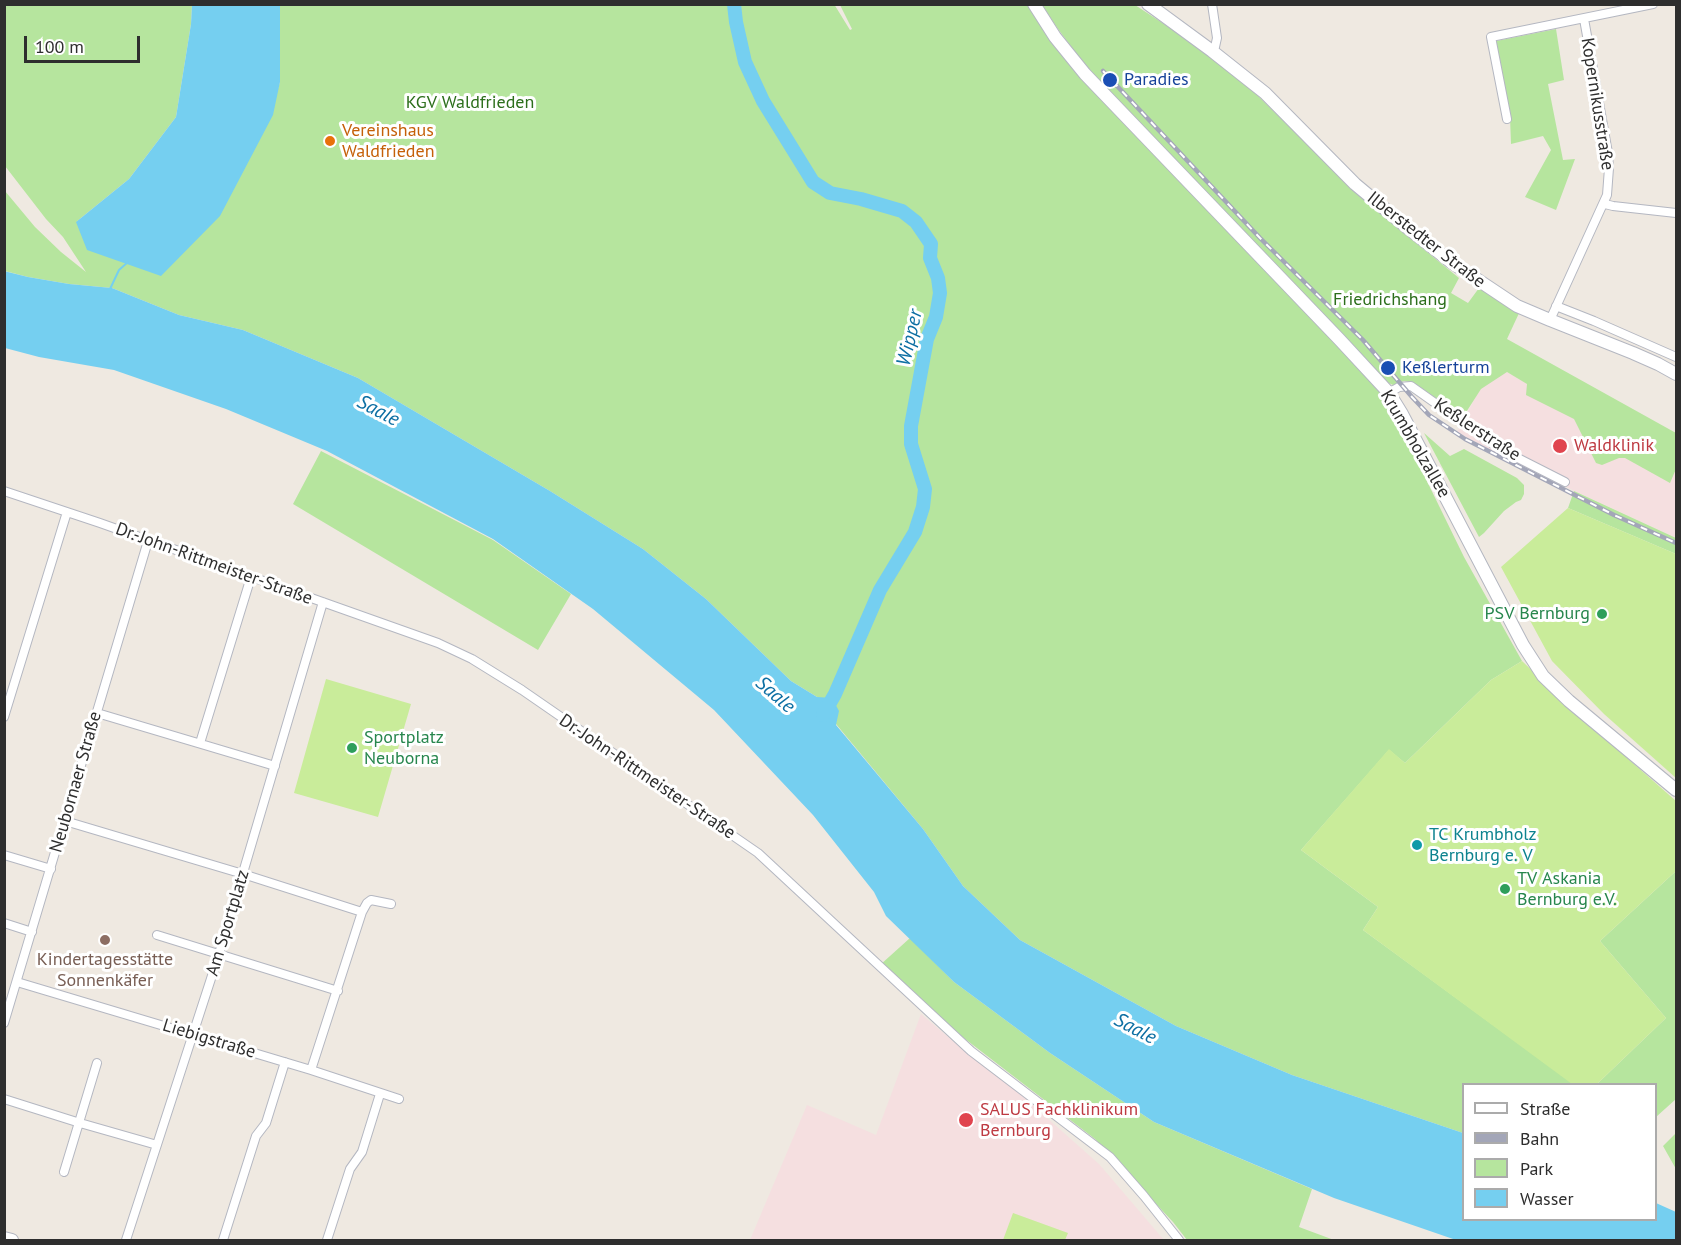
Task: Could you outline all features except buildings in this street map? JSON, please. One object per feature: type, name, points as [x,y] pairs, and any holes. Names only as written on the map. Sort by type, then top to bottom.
[{"type":"street","name":"Krumbholzallee","points":[[1034,4],[1055,37],[1085,74],[1389,393],[1518,635],[1551,685],[1677,790]]},
{"type":"street","name":"Ilberstedter Straße","points":[[1148,4],[1265,93],[1355,184],[1451,262],[1517,306],[1633,353],[1677,374]]},
{"type":"street","points":[[1212,4],[1217,38],[1212,51]]},
{"type":"street","points":[[1507,119],[1491,37],[1653,4]]},
{"type":"street","name":"Kopernikusstraße","points":[[1551,320],[1605,204],[1609,182],[1608,153],[1584,19]]},
{"type":"street","points":[[1605,204],[1677,213]]},
{"type":"street","points":[[1556,306],[1677,357]]},
{"type":"street","name":"Keßlerstraße","points":[[1389,393],[1399,387],[1411,386],[1500,449],[1565,482]]},
{"type":"street","name":"Dr.-John-Rittmeister-Straße","points":[[4,491],[438,643],[522,690],[758,853],[971,1051],[1110,1157],[1179,1240]]},
{"type":"street","points":[[4,717],[66,512]]},
{"type":"street","name":"Neubornaer Straße","points":[[4,1023],[148,541]]},
{"type":"street","points":[[200,743],[251,577]]},
{"type":"street","name":"Am Sportplatz","points":[[126,1240],[194,1035],[323,602]]},
{"type":"street","points":[[97,712],[275,766]]},
{"type":"street","points":[[65,821],[362,912]]},
{"type":"street","points":[[4,855],[51,869]]},
{"type":"street","points":[[311,1070],[362,912],[371,900],[391,904]]},
{"type":"street","points":[[4,923],[32,932]]},
{"type":"street","points":[[157,935],[338,992]]},
{"type":"street","name":"Liebigstraße","points":[[17,981],[311,1070],[399,1100]]},
{"type":"street","points":[[223,1240],[256,1136],[266,1123],[285,1062]]},
{"type":"street","points":[[64,1172],[98,1063]]},
{"type":"street","points":[[327,1240],[350,1169],[362,1152],[380,1094]]},
{"type":"street","points":[[4,1099],[157,1146]]},
{"type":"street","points":[[4,1238],[12,1240]]},
{"type":"shaded area","name":"Waldklinik","points":[[1493,364],[1676,468],[1676,538],[1508,460],[1457,432]]},
{"type":"shaded area","name":"SALUS Fachklinikum Bernburg","points":[[921,1014],[1011,1086],[1099,1164],[1164,1240],[750,1240],[807,1105],[876,1135]]},
{"type":"green space","name":"KGV Waldfrieden","points":[[834,4],[850,30],[852,29],[840,5],[1029,5],[1077,71],[1394,406],[1421,469],[1464,557],[1522,661],[1491,680],[1405,763],[1389,750],[1301,850],[1378,907],[1363,930],[1573,1083],[1462,1083],[1462,1133],[1292,1075],[1176,1026],[1020,940],[963,886],[923,829],[836,724],[817,697],[791,681],[706,599],[643,549],[550,491],[358,378],[243,330],[179,315],[112,288],[69,284],[5,271],[5,191],[35,227],[86,272],[63,237],[5,166],[5,5],[192,5],[176,117],[129,179],[76,222],[276,95],[280,82],[280,5]]},
{"type":"green space","name":"Friedrichshang","points":[[1042,5],[1135,5],[1204,50],[1248,86],[1349,185],[1459,278],[1451,293],[1468,303],[1479,288],[1520,311],[1507,339],[1676,433],[1676,469],[1670,483],[1625,458],[1602,465],[1596,463],[1574,419],[1526,395],[1527,384],[1507,372],[1481,389],[1463,417],[1417,385],[1404,381],[1393,385],[1380,379],[1090,72]]},
{"type":"green space","points":[[1556,29],[1564,80],[1548,84],[1563,160],[1575,159],[1556,210],[1525,197],[1551,150],[1543,136],[1511,144],[1510,117],[1496,41]]},
{"type":"green space","points":[[1424,433],[1450,456],[1464,449],[1517,478],[1524,485],[1521,500],[1504,511],[1479,537]]},
{"type":"green space","points":[[321,451],[493,540],[571,594],[538,650],[293,504]]},
{"type":"green space","points":[[1574,491],[1676,538],[1676,554],[1568,508]]},
{"type":"green space","name":"PSV Bernburg","points":[[1568,508],[1676,554],[1676,778],[1604,714],[1552,661],[1501,567]]},
{"type":"green space","name":"TV Askania Bernburg e.V.","points":[[1522,661],[1584,720],[1676,801],[1676,871],[1600,941],[1666,1018],[1598,1083],[1571,1083],[1363,930],[1378,907],[1301,850],[1389,749],[1405,763],[1491,680]]},
{"type":"green space","name":"Sportplatz Neuborna","points":[[326,679],[411,704],[378,817],[294,793]]},
{"type":"green space","points":[[1676,871],[1676,1099],[1657,1116],[1657,1083],[1598,1083],[1666,1018],[1600,941]]},
{"type":"green space","points":[[910,938],[954,982],[1050,1053],[1154,1122],[1312,1189],[1299,1227],[1334,1240],[1187,1240],[1095,1139],[934,1015],[880,965]]},
{"type":"green space","points":[[1676,1133],[1676,1169],[1663,1146]]},
{"type":"green space","points":[[1013,1213],[1068,1233],[1065,1240],[1003,1240]]},
{"type":"water","points":[[192,5],[280,5],[280,82],[273,115],[220,216],[161,276],[87,250],[76,222],[129,179],[176,117]]},
{"type":"water","name":"Saale","points":[[4,271],[69,284],[112,288],[179,315],[243,330],[358,378],[550,491],[643,549],[706,599],[791,681],[817,697],[832,698],[839,711],[836,725],[923,829],[963,886],[1020,940],[1176,1026],[1292,1075],[1462,1133],[1462,1221],[1657,1221],[1657,1203],[1676,1212],[1676,1240],[1456,1240],[1334,1198],[1154,1122],[1050,1053],[954,982],[886,916],[874,892],[813,815],[714,710],[593,609],[493,539],[327,451],[226,409],[114,370],[39,357],[5,348]]},
{"type":"waterway","name":"Wipper","points":[[734,4],[745,62],[763,101],[813,182],[830,193],[902,211],[916,222],[931,244],[930,258],[938,278],[940,293],[936,317],[927,339],[911,426],[911,444],[925,489],[923,507],[915,532],[880,590],[835,694],[823,715]]},
{"type":"waterway","points":[[110,289],[119,270],[128,262]]},
{"type":"railway","points":[[1103,71],[1260,238],[1363,340],[1429,415],[1465,439],[1614,515],[1676,543]]},
{"type":"place","name":"Paradies","points":[[1110,80]]},
{"type":"place","name":"Vereinshaus Waldfrieden","points":[[330,141]]},
{"type":"place","name":"Keßlerturm","points":[[1388,368]]},
{"type":"place","name":"Waldklinik","points":[[1560,446]]},
{"type":"place","name":"PSV Bernburg","points":[[1602,614]]},
{"type":"place","name":"Sportplatz Neuborna","points":[[352,748]]},
{"type":"place","name":"TC Krumbholz Bernburg e. V","points":[[1417,845]]},
{"type":"place","name":"TV Askania Bernburg e.V.","points":[[1505,889]]},
{"type":"place","name":"Kindertagesstätte Sonnenkäfer","points":[[105,940]]},
{"type":"place","name":"SALUS Fachklinikum Bernburg","points":[[966,1120]]}]
